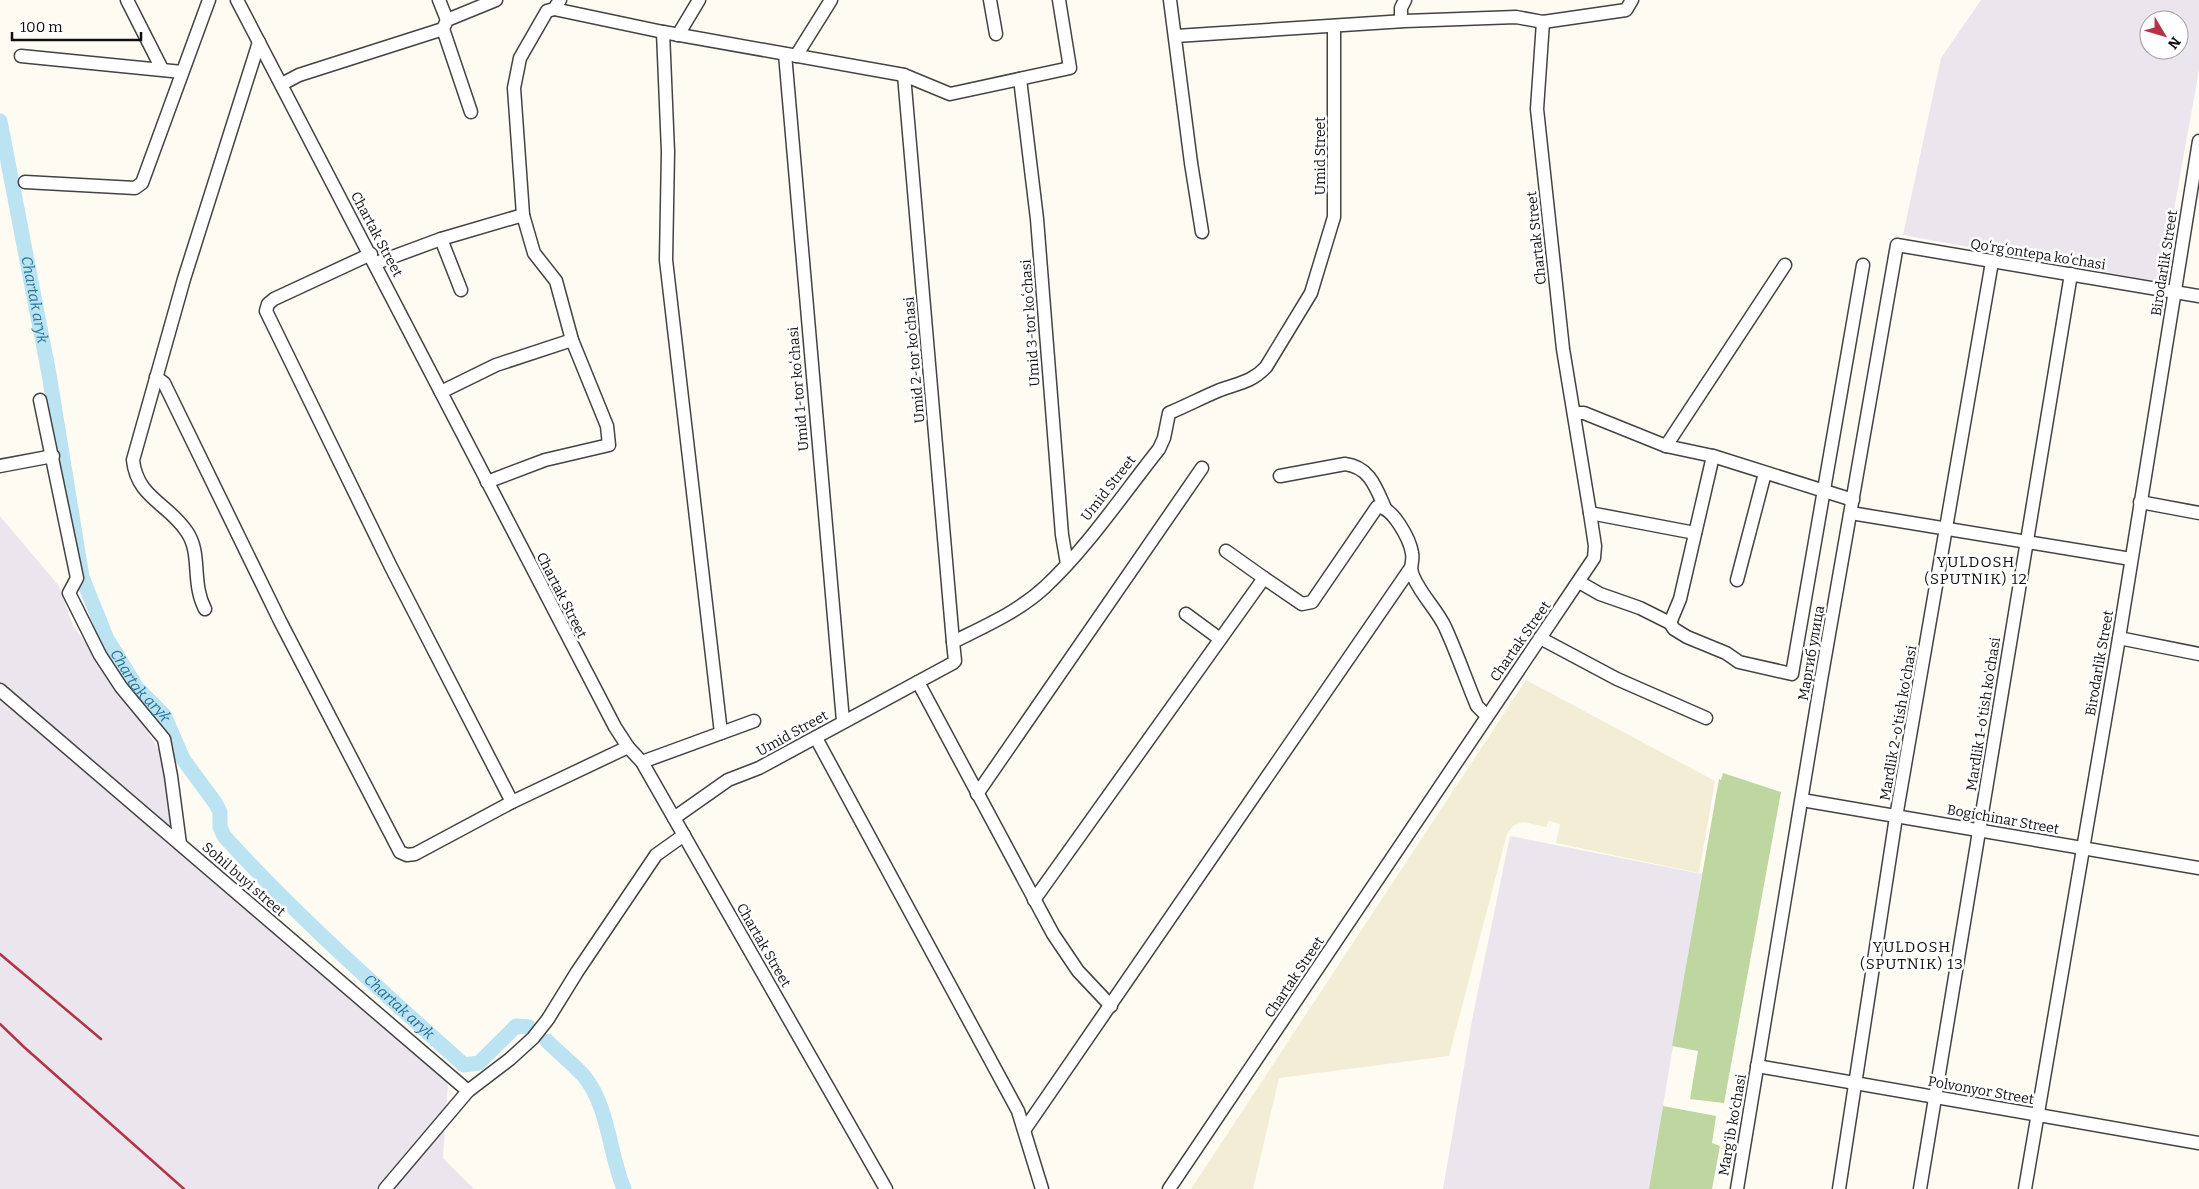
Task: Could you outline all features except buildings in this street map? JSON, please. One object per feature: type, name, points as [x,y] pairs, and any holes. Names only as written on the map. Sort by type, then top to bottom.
[{"type":"street","points":[[127,0],[162,69]]},
{"type":"street","points":[[25,182],[135,188],[142,183],[209,0]]},
{"type":"street","name":"Chartak Street","points":[[237,0],[373,258],[582,666],[628,747],[642,762],[886,1189]]},
{"type":"street","points":[[439,0],[471,112]]},
{"type":"street","points":[[282,84],[308,72],[445,24],[496,0]]},
{"type":"street","points":[[678,35],[699,0]]},
{"type":"street","points":[[790,55],[830,0]]},
{"type":"street","points":[[990,0],[996,34]]},
{"type":"street","points":[[487,482],[546,460],[609,444],[607,426],[572,340],[556,281],[534,253],[523,215],[514,88],[520,58],[548,11],[557,4],[662,32],[904,75],[950,94],[1070,68],[1059,0]]},
{"type":"street","points":[[1170,0],[1202,232]]},
{"type":"street","points":[[1401,21],[1401,8],[1405,0]]},
{"type":"street","points":[[1176,36],[1401,21],[1516,17],[1543,22],[1626,10],[1632,0]]},
{"type":"street","name":"Chartak Street","points":[[1169,1189],[1590,566],[1596,552],[1563,349],[1537,109],[1543,22]]},
{"type":"street","name":"Umid Street","points":[[674,818],[728,780],[759,768],[954,662],[953,642],[1005,617],[1044,588],[1067,564],[1159,449],[1164,438],[1169,413],[1257,377],[1266,367],[1311,292],[1334,217],[1334,26]]},
{"type":"street","points":[[662,32],[668,152],[666,260],[721,733]]},
{"type":"street","points":[[205,609],[196,589],[194,548],[187,532],[142,489],[134,473],[133,460],[184,279],[259,42]]},
{"type":"street","name":"Umid 1-tor koʻchasi","points":[[790,55],[843,721]]},
{"type":"street","points":[[21,56],[182,72]]},
{"type":"street","name":"Umid 2-tor koʻchasi","points":[[904,75],[953,642]]},
{"type":"street","name":"Umid 3-tor koʻchasi","points":[[1020,79],[1037,219],[1062,535],[1067,564]]},
{"type":"street","name":"Birodarlik Street","points":[[2025,1189],[2199,141]]},
{"type":"street","points":[[512,802],[391,566],[266,311],[268,304],[274,299],[373,258],[523,215]]},
{"type":"street","points":[[441,239],[461,290]]},
{"type":"street","name":"Qoʻrgʻontepa koʻchasi","points":[[1897,245],[2199,296]]},
{"type":"street","name":"Маргиб улица","points":[[1757,1066],[1897,245]]},
{"type":"street","name":"Mardlik 2-o'tish ko'chasi","points":[[1838,1189],[1856,1085],[1896,817],[1992,262]]},
{"type":"street","points":[[1666,446],[1785,265]]},
{"type":"street","points":[[1579,582],[1600,594],[1640,608],[1670,623],[1674,629],[1726,653],[1739,662],[1792,674],[1862,265]]},
{"type":"street","name":"Mardlik 1-o'tish ko'chasi","points":[[1920,1189],[2071,274]]},
{"type":"street","points":[[441,392],[496,365],[572,340]]},
{"type":"street","points":[[156,377],[164,383],[280,621],[400,852],[407,855],[415,854],[512,802],[628,747]]},
{"type":"street","points":[[40,400],[77,578],[69,593],[100,655],[121,687],[164,740],[172,776],[180,844]]},
{"type":"street","points":[[1574,414],[1584,413],[1666,446],[1713,456],[1765,474],[1853,500]]},
{"type":"street","points":[[0,466],[53,456]]},
{"type":"street","points":[[1670,623],[1680,599],[1713,456]]},
{"type":"street","points":[[1025,1129],[1410,569],[1411,550],[1392,514],[1386,508],[1371,477],[1355,466],[1345,464],[1280,476]]},
{"type":"street","points":[[977,794],[1202,468]]},
{"type":"street","points":[[1737,580],[1765,474]]},
{"type":"street","points":[[2140,502],[2199,513]]},
{"type":"street","points":[[1226,550],[1302,604],[1312,602],[1373,510],[1381,506],[1386,508]]},
{"type":"street","points":[[1851,513],[2131,559]]},
{"type":"street","points":[[1590,514],[1695,534]]},
{"type":"street","points":[[1410,569],[1415,581],[1444,626],[1476,706],[1487,716]]},
{"type":"street","points":[[1034,900],[1264,578]]},
{"type":"street","points":[[1186,614],[1220,639]]},
{"type":"street","points":[[1540,638],[1617,679],[1706,718]]},
{"type":"street","points":[[2118,638],[2199,654]]},
{"type":"street","points":[[918,682],[1052,934],[1078,971],[1111,1006]]},
{"type":"street","name":"Sohil buyi street","points":[[0,690],[468,1091]]},
{"type":"street","points":[[642,762],[754,721]]},
{"type":"street","points":[[816,738],[1018,1112],[1025,1129],[1042,1189]]},
{"type":"street","name":"Bogichinar Street","points":[[1802,800],[2199,868]]},
{"type":"street","points":[[385,1189],[468,1091],[510,1060],[533,1038],[548,1019],[577,972],[656,855],[684,835]]},
{"type":"street","name":"Polvonyor Street","points":[[1757,1066],[1856,1085],[2199,1143]]},
{"type":"street","name":"Marg‘ib ko‘chasi","points":[[1737,1189],[1757,1066]]},
{"type":"shaded area","points":[[1981,0],[2199,0],[2199,70],[2161,282],[1903,235],[1941,58]]},
{"type":"shaded area","points":[[0,516],[59,586],[73,626],[131,703],[169,768],[175,826],[162,839],[448,1083],[443,1158],[474,1189],[0,1189]]},
{"type":"shaded area","points":[[1526,680],[1715,781],[1699,873],[1556,843],[1560,824],[1549,821],[1546,827],[1524,822],[1514,825],[1507,834],[1449,1056],[1279,1078],[1253,1189],[1191,1189]]},
{"type":"shaded area","points":[[1510,836],[1702,874],[1649,1189],[1443,1189],[1473,1015]]},
{"type":"green space","points":[[1723,773],[1781,792],[1724,1103],[1690,1099],[1698,1051],[1672,1046],[1719,779],[1721,780]]},
{"type":"green space","points":[[1663,1106],[1716,1116],[1712,1143],[1720,1146],[1712,1189],[1649,1189]]},
{"type":"waterway","name":"Chartak aryk","points":[[0,121],[49,374],[82,577],[107,639],[137,688],[164,715],[183,759],[220,812],[220,827],[224,836],[281,896],[372,982],[464,1065],[479,1063],[516,1026],[529,1027]]},
{"type":"waterway","name":"Chartak aryk","points":[[547,1041],[584,1076],[592,1088],[604,1116],[624,1189]]},
{"type":"railway","points":[[0,954],[101,1039]]},
{"type":"railway","points":[[0,1024],[184,1189]]},
{"type":"district","name":"YULDOSH (SPUTNIK) 12","points":[[1976,570]]},
{"type":"district","name":"YULDOSH (SPUTNIK) 13","points":[[1912,956]]}]
